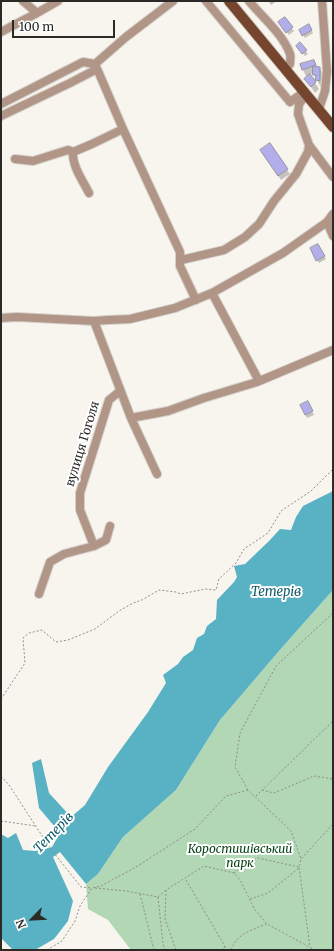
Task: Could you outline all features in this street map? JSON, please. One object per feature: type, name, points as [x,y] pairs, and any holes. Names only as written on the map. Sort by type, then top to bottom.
[{"type":"main road","points":[[229,1],[333,126]]},
{"type":"street","points":[[23,1],[37,13]]},
{"type":"street","points":[[1,32],[58,1]]},
{"type":"street","points":[[1,116],[70,83],[96,67],[126,37],[173,1]]},
{"type":"street","points":[[206,1],[290,102],[306,93]]},
{"type":"street","points":[[249,1],[274,28],[284,43],[290,55],[290,64],[286,69]]},
{"type":"street","points":[[319,109],[325,91],[327,72],[322,1]]},
{"type":"street","points":[[1,104],[83,62],[96,67],[122,129],[180,252],[180,266],[196,300]]},
{"type":"street","points":[[306,93],[299,104],[298,114],[309,145],[333,177]]},
{"type":"street","points":[[15,159],[33,161],[68,150],[73,152],[122,129]]},
{"type":"street","points":[[181,260],[224,250],[245,238],[259,224],[274,201],[296,174],[308,152],[309,145]]},
{"type":"street","points":[[73,152],[73,158],[78,171],[90,193]]},
{"type":"street","points":[[1,318],[17,317],[94,321],[130,319],[175,308],[212,293],[283,253],[327,222],[333,214]]},
{"type":"street","points":[[327,222],[333,236]]},
{"type":"street","points":[[212,293],[259,381]]},
{"type":"street","points":[[94,321],[130,418],[157,474]]},
{"type":"street","points":[[130,418],[168,411],[259,381],[333,350]]},
{"type":"street","name":"вулиця Гоголя","points":[[94,546],[80,510],[80,492],[109,400],[120,391]]},
{"type":"street","points":[[39,594],[50,562],[64,554],[94,546],[106,540],[110,526]]},
{"type":"path","points":[[1,699],[25,663],[23,638],[29,633],[42,630],[56,642],[68,640],[95,629],[119,611],[159,590],[181,594],[205,589],[216,590],[219,579],[236,563],[244,549],[268,533],[282,511],[311,491],[333,470]]},
{"type":"path","points":[[301,859],[291,831],[248,790],[236,767],[240,733],[276,666],[333,613]]},
{"type":"path","points":[[255,796],[333,721]]},
{"type":"path","points":[[1,776],[9,785],[50,848],[81,887],[126,891],[158,897]]},
{"type":"path","points":[[261,790],[274,794],[314,776],[333,779]]},
{"type":"path","points":[[47,950],[62,941],[75,922],[80,906],[92,888],[101,886],[136,867],[195,829],[226,796],[248,790]]},
{"type":"path","points":[[1,821],[36,826]]},
{"type":"path","points":[[310,947],[299,867],[301,859],[333,824]]},
{"type":"path","points":[[234,873],[258,858],[299,867]]},
{"type":"path","points":[[158,897],[166,890],[186,879],[204,866],[234,873],[240,880],[255,910],[267,924],[314,950]]},
{"type":"path","points":[[250,899],[268,893],[299,867]]},
{"type":"path","points":[[186,879],[227,950]]},
{"type":"path","points":[[166,890],[165,919],[176,950]]},
{"type":"path","points":[[140,894],[154,950]]},
{"type":"path","points":[[158,897],[162,938],[165,950]]},
{"type":"path","points":[[231,950],[233,943],[240,936],[267,924]]},
{"type":"path","points":[[220,950],[226,947]]},
{"type":"green space","name":"Коростишівський парк","points":[[333,590],[333,950],[131,950],[108,920],[88,909],[86,884],[98,874],[123,837],[176,790],[220,720]]},
{"type":"water","name":"Тетерів","points":[[333,491],[333,590],[220,720],[176,790],[123,837],[98,874],[86,884],[60,852],[53,857],[73,901],[68,921],[54,939],[35,950],[13,950],[1,938],[1,834],[8,838],[16,833],[23,850],[35,851],[52,847],[60,833],[39,808],[32,763],[41,759],[49,793],[71,817],[85,805],[108,767],[148,712],[166,683],[163,675],[193,650],[197,638],[204,634],[207,626],[216,619],[217,600],[237,577],[234,566],[245,564],[280,529],[291,530],[296,517],[303,506]]},
{"type":"building","points":[[285,17],[293,27],[286,33],[278,22]]},
{"type":"building","points":[[309,24],[312,30],[302,36],[299,30]]},
{"type":"building","points":[[300,42],[307,50],[302,54],[296,46]]},
{"type":"building","points":[[314,60],[316,65],[302,70],[300,64]]},
{"type":"building","points":[[313,66],[320,67],[320,81],[315,80],[316,75],[313,75]]},
{"type":"building","points":[[310,74],[316,82],[311,87],[304,79]]},
{"type":"building","points":[[270,143],[288,169],[278,176],[260,150]]},
{"type":"building","points":[[318,244],[325,256],[316,261],[310,248]]},
{"type":"building","points":[[308,401],[313,411],[305,415],[300,405]]}]
